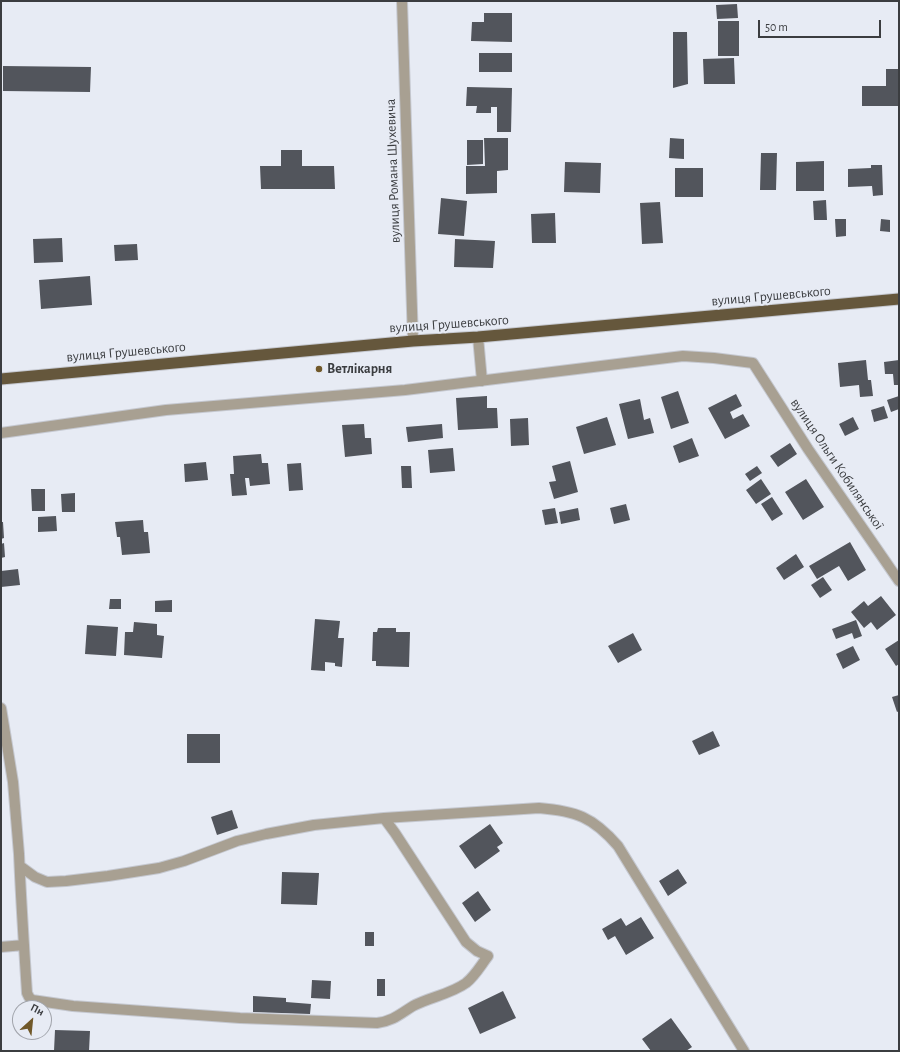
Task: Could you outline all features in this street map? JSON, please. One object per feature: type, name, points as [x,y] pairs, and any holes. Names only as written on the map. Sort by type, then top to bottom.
[{"type":"highway","name":"вулиця Грушевського","points":[[1,379],[413,341],[478,337],[899,299]]},
{"type":"street","name":"вулиця Романа Шухевича","points":[[402,1],[413,341]]},
{"type":"street","points":[[1,433],[166,410],[405,390],[482,381],[478,337]]},
{"type":"street","name":"вулиця Ольги Кобилянської","points":[[482,381],[683,356],[753,363],[808,449],[899,581]]},
{"type":"street","points":[[1,708],[13,782],[20,866],[27,993],[29,998],[37,1002],[240,1018],[377,1023],[394,1019],[413,1006],[468,982],[488,956],[477,951],[466,942],[384,818]]},
{"type":"street","points":[[20,866],[34,877],[47,882],[66,881],[159,868],[184,861],[237,840],[314,825],[384,818],[539,808],[572,813],[590,820],[604,830],[618,846],[744,1051]]},
{"type":"street","points":[[1,947],[24,946]]},
{"type":"building","points":[[737,4],[738,18],[717,19],[716,5]]},
{"type":"building","points":[[484,13],[512,13],[512,42],[471,41],[472,22],[484,22]]},
{"type":"building","points":[[718,21],[739,21],[739,56],[718,56]]},
{"type":"building","points":[[673,32],[687,32],[688,84],[673,88]]},
{"type":"building","points":[[479,53],[512,53],[512,72],[479,72]]},
{"type":"building","points":[[734,58],[735,84],[704,84],[703,59]]},
{"type":"building","points":[[3,66],[91,67],[90,92],[3,91]]},
{"type":"building","points":[[886,69],[899,69],[899,106],[862,106],[862,86],[886,86]]},
{"type":"building","points":[[467,87],[512,88],[511,132],[497,132],[497,107],[491,107],[491,113],[476,113],[477,106],[466,106]]},
{"type":"building","points":[[484,138],[508,138],[508,170],[497,171],[497,193],[466,194],[466,166],[485,166]]},
{"type":"building","points":[[670,138],[684,139],[684,159],[669,158]]},
{"type":"building","points":[[467,140],[483,140],[483,164],[467,165]]},
{"type":"building","points":[[281,150],[302,150],[302,166],[334,166],[335,189],[261,189],[260,166],[281,166]]},
{"type":"building","points":[[761,153],[777,153],[776,190],[760,190]]},
{"type":"building","points":[[824,161],[824,191],[796,191],[796,162]]},
{"type":"building","points":[[565,162],[601,163],[600,193],[564,192]]},
{"type":"building","points":[[871,165],[882,165],[883,195],[873,196],[872,186],[848,187],[848,169],[871,168]]},
{"type":"building","points":[[675,168],[703,168],[703,197],[675,197]]},
{"type":"building","points":[[441,198],[467,201],[464,236],[438,234]]},
{"type":"building","points":[[826,200],[827,220],[814,220],[813,201]]},
{"type":"building","points":[[660,202],[663,243],[642,244],[640,203]]},
{"type":"building","points":[[555,213],[556,243],[532,243],[531,214]]},
{"type":"building","points":[[835,219],[846,219],[846,236],[836,237]]},
{"type":"building","points":[[881,219],[890,220],[890,232],[880,231]]},
{"type":"building","points":[[62,238],[63,262],[34,263],[33,239]]},
{"type":"building","points":[[455,239],[495,241],[493,268],[454,267]]},
{"type":"building","points":[[137,244],[138,260],[115,261],[114,245]]},
{"type":"building","points":[[90,276],[92,305],[41,309],[39,280]]},
{"type":"building","points":[[866,360],[868,380],[871,380],[873,396],[860,397],[859,385],[840,387],[838,363]]},
{"type":"building","points":[[899,360],[899,385],[894,385],[893,374],[885,374],[884,362]]},
{"type":"building","points":[[678,391],[689,423],[671,429],[661,397]]},
{"type":"building","points":[[736,394],[742,406],[730,412],[733,419],[743,414],[750,426],[725,439],[708,408]]},
{"type":"building","points":[[487,396],[487,408],[497,408],[498,428],[458,430],[456,398]]},
{"type":"building","points":[[899,396],[899,409],[891,412],[887,400]]},
{"type":"building","points":[[640,399],[644,420],[650,418],[654,433],[628,439],[619,404]]},
{"type":"building","points":[[884,406],[888,418],[874,422],[871,410]]},
{"type":"building","points":[[607,417],[616,445],[584,454],[576,427]]},
{"type":"building","points":[[853,417],[859,429],[845,436],[839,424]]},
{"type":"building","points":[[528,418],[529,445],[511,446],[510,419]]},
{"type":"building","points":[[364,424],[365,438],[371,438],[372,454],[345,457],[342,425]]},
{"type":"building","points":[[442,424],[443,438],[408,442],[406,427]]},
{"type":"building","points":[[692,438],[699,456],[679,463],[673,446]]},
{"type":"building","points":[[790,443],[797,454],[778,467],[770,456]]},
{"type":"building","points":[[453,448],[455,471],[430,473],[428,450]]},
{"type":"building","points":[[261,454],[262,463],[268,463],[270,484],[250,486],[249,478],[245,478],[247,495],[232,496],[230,474],[234,474],[233,456]]},
{"type":"building","points":[[570,461],[578,492],[554,499],[549,482],[556,481],[552,466]]},
{"type":"building","points":[[206,462],[208,480],[185,482],[184,464]]},
{"type":"building","points":[[301,463],[303,490],[289,491],[287,464]]},
{"type":"building","points":[[401,466],[411,466],[412,488],[402,488]]},
{"type":"building","points":[[757,466],[762,473],[750,481],[745,474]]},
{"type":"building","points":[[761,479],[771,494],[756,504],[746,490]]},
{"type":"building","points":[[806,479],[824,507],[803,520],[785,492]]},
{"type":"building","points":[[31,489],[45,489],[45,511],[32,511]]},
{"type":"building","points":[[75,493],[75,512],[62,512],[61,494]]},
{"type":"building","points":[[772,497],[783,514],[772,521],[761,504]]},
{"type":"building","points":[[626,504],[630,520],[614,524],[610,508]]},
{"type":"building","points":[[555,508],[558,523],[545,525],[542,510]]},
{"type":"building","points":[[578,508],[580,520],[561,524],[559,512]]},
{"type":"building","points":[[56,516],[57,531],[38,532],[38,517]]},
{"type":"building","points":[[143,520],[144,532],[148,532],[150,553],[122,555],[120,537],[117,537],[115,522]]},
{"type":"building","points":[[1,522],[3,522],[4,538],[1,539]]},
{"type":"building","points":[[850,542],[866,570],[848,581],[839,566],[817,579],[809,566]]},
{"type":"building","points":[[4,543],[5,557],[1,558],[1,544]]},
{"type":"building","points":[[796,554],[804,567],[784,580],[776,568]]},
{"type":"building","points":[[18,569],[20,585],[1,587],[1,571]]},
{"type":"building","points":[[823,577],[832,590],[820,598],[811,585]]},
{"type":"building","points":[[881,596],[896,615],[877,630],[871,622],[864,628],[851,612],[864,601],[868,606]]},
{"type":"building","points":[[110,599],[121,599],[121,609],[109,609]]},
{"type":"building","points":[[172,600],[172,612],[155,612],[155,601]]},
{"type":"building","points":[[315,619],[340,621],[338,638],[344,638],[342,667],[335,666],[335,663],[325,662],[325,671],[311,670]]},
{"type":"building","points":[[856,620],[862,636],[854,639],[852,633],[836,639],[832,629]]},
{"type":"building","points":[[134,622],[157,624],[157,635],[164,636],[162,658],[124,655],[125,632],[133,632]]},
{"type":"building","points":[[87,625],[118,627],[116,656],[85,654]]},
{"type":"building","points":[[378,628],[396,628],[396,632],[410,632],[409,667],[376,666],[376,661],[372,661],[373,632],[377,632]]},
{"type":"building","points":[[633,633],[642,650],[618,663],[608,646]]},
{"type":"building","points":[[899,640],[899,664],[896,666],[885,649]]},
{"type":"building","points":[[853,646],[860,660],[843,669],[836,654]]},
{"type":"building","points":[[899,695],[899,711],[897,712],[892,697]]},
{"type":"building","points":[[713,731],[720,746],[699,755],[692,741]]},
{"type":"building","points":[[187,734],[220,734],[220,763],[187,763]]},
{"type":"building","points":[[232,810],[238,828],[217,835],[211,817]]},
{"type":"building","points":[[490,824],[503,843],[497,847],[500,851],[475,869],[459,846]]},
{"type":"building","points":[[678,869],[687,883],[668,896],[659,881]]},
{"type":"building","points":[[282,872],[319,873],[317,905],[281,904]]},
{"type":"building","points":[[478,891],[491,910],[475,922],[462,903]]},
{"type":"building","points":[[641,917],[654,938],[626,955],[615,936],[608,940],[602,929],[621,918],[626,926]]},
{"type":"building","points":[[365,932],[374,932],[374,946],[365,946]]},
{"type":"building","points":[[377,979],[385,979],[385,996],[377,996]]},
{"type":"building","points":[[312,980],[331,981],[330,999],[311,998]]},
{"type":"building","points":[[503,991],[516,1018],[480,1034],[468,1008]]},
{"type":"building","points":[[253,996],[286,998],[286,1002],[311,1004],[310,1014],[253,1012]]},
{"type":"building","points":[[671,1018],[692,1047],[686,1051],[651,1051],[642,1039]]},
{"type":"building","points":[[55,1030],[90,1031],[89,1051],[54,1051]]},
{"type":"place","name":"Ветлікарня","points":[[319,369]]}]
